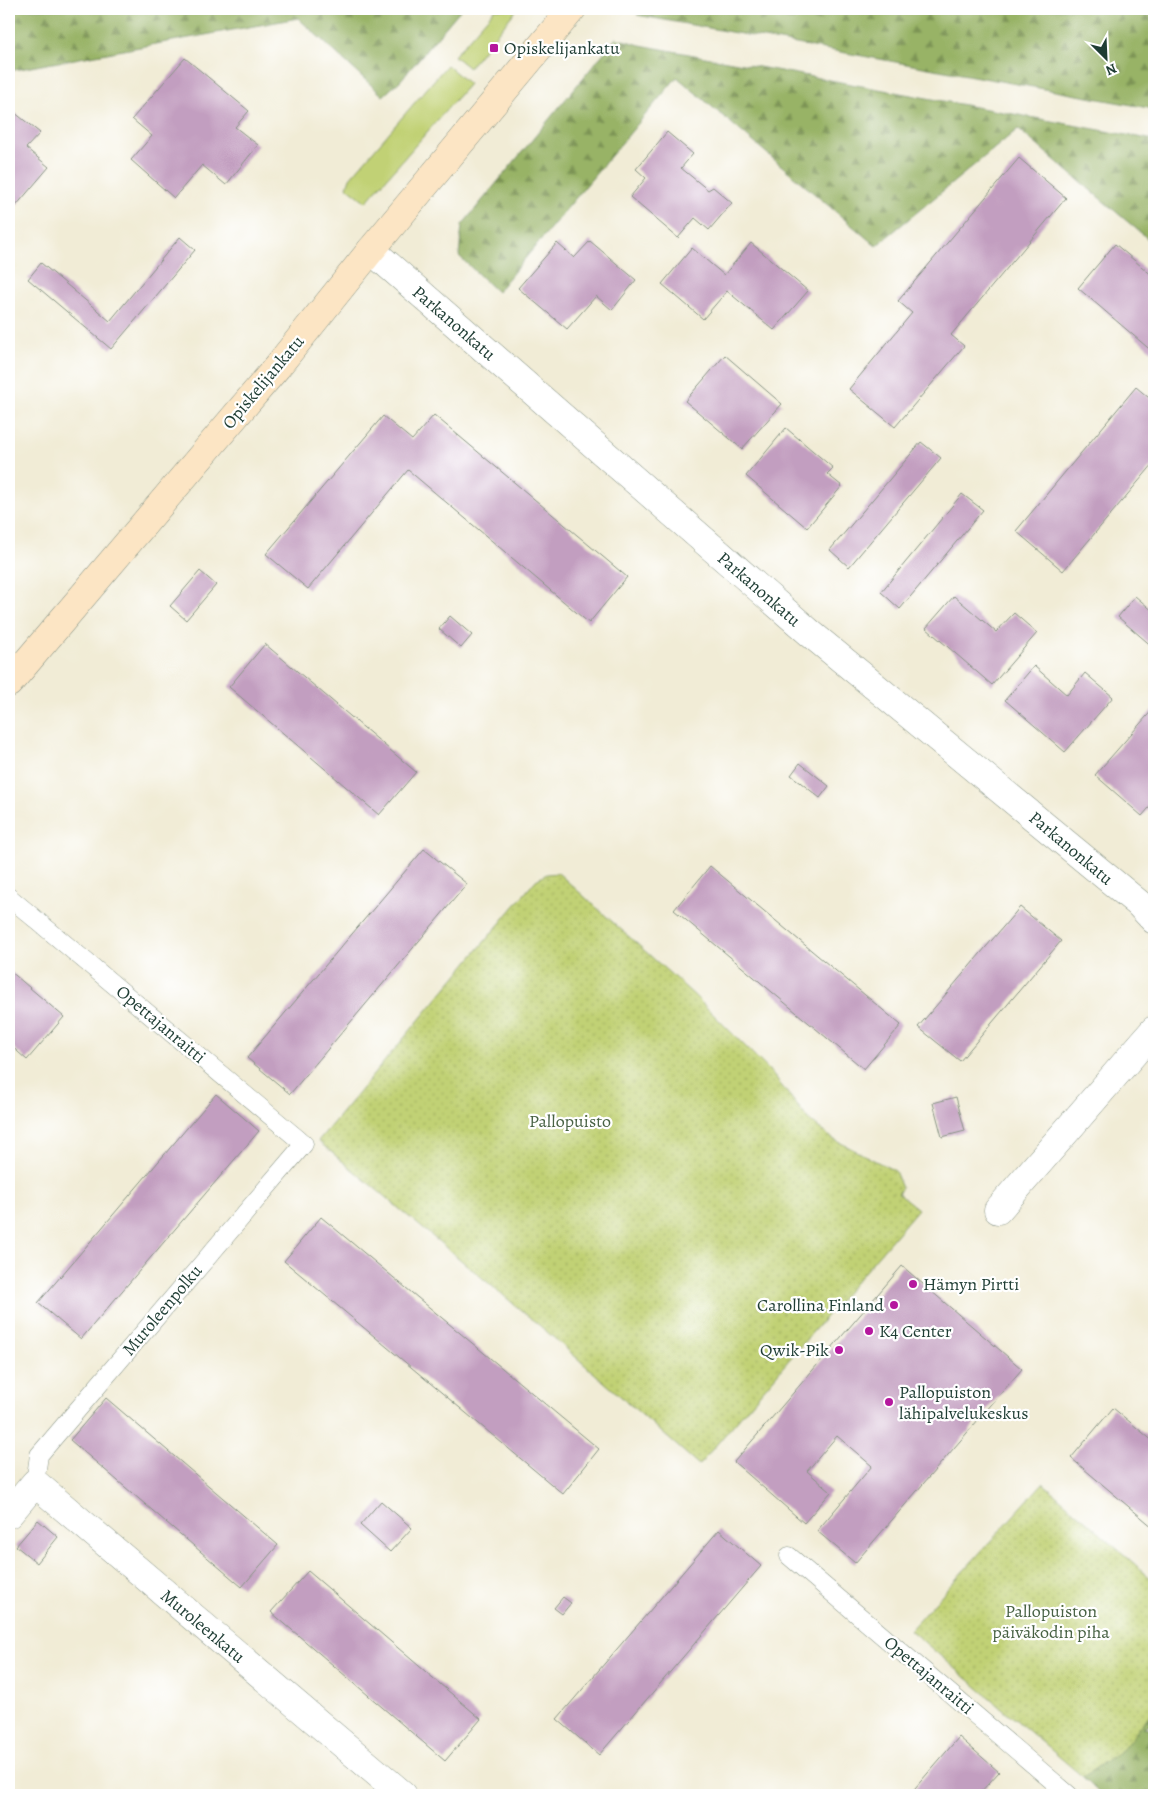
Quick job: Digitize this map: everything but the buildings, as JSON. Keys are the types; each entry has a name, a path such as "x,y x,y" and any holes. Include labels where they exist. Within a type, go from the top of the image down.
{"main road":[{"name":"Opiskelijankatu","path":"9,683 277,367 371,250 572,9"}],"street":[{"name":"Parkanonkatu","path":"371,250 775,603 1138,902 1154,920"},
{"path":"998,1210 1154,1030"},
{"path":"9,1514 35,1483"},
{"name":"Muroleenkatu","path":"35,1483 403,1795"}],"lane":[{"name":"Opettajanraitti","path":"13,901 304,1144"},
{"name":"Muroleenpolku","path":"35,1483 39,1455 304,1144"},
{"name":"Opettajanraitti","path":"789,1556 1063,1793"}],"green space":[{"path":"9,9 461,9 400,81 383,96 298,18 9,71"},
{"path":"495,9 517,9 469,68 454,56"},
{"path":"643,9 1154,9 1154,109 637,15"},
{"path":"616,38 640,45 1154,140 1154,244 1018,129 876,246 677,77 497,292 459,256 462,225"},
{"path":"447,65 469,84 366,202 347,187 350,178"},
{"name":"Pallopuisto","path":"558,873 694,995 768,1069 809,1120 833,1139 895,1171 902,1188 898,1193 918,1209 699,1465 546,1331 318,1141 536,880 547,874"},
{"name":"Pallopuiston päiväkodin piha","path":"1043,1483 1154,1581 1154,1709 1123,1749 1083,1777 910,1630"},
{"path":"1154,1709 1154,1722 1143,1727 1154,1729 1154,1795 1101,1795 1083,1777 1123,1749"}],"place":[{"name":"Opiskelijankatu","path":"494,48"},
{"name":"Hämyn Pirtti","path":"913,1284"},
{"name":"Carollina Finland","path":"894,1305"},
{"name":"K4 Center","path":"869,1331"},
{"name":"Qwik-Pik","path":"839,1350"},
{"name":"Pallopuiston lähipalvelukeskus","path":"889,1402"}]}
